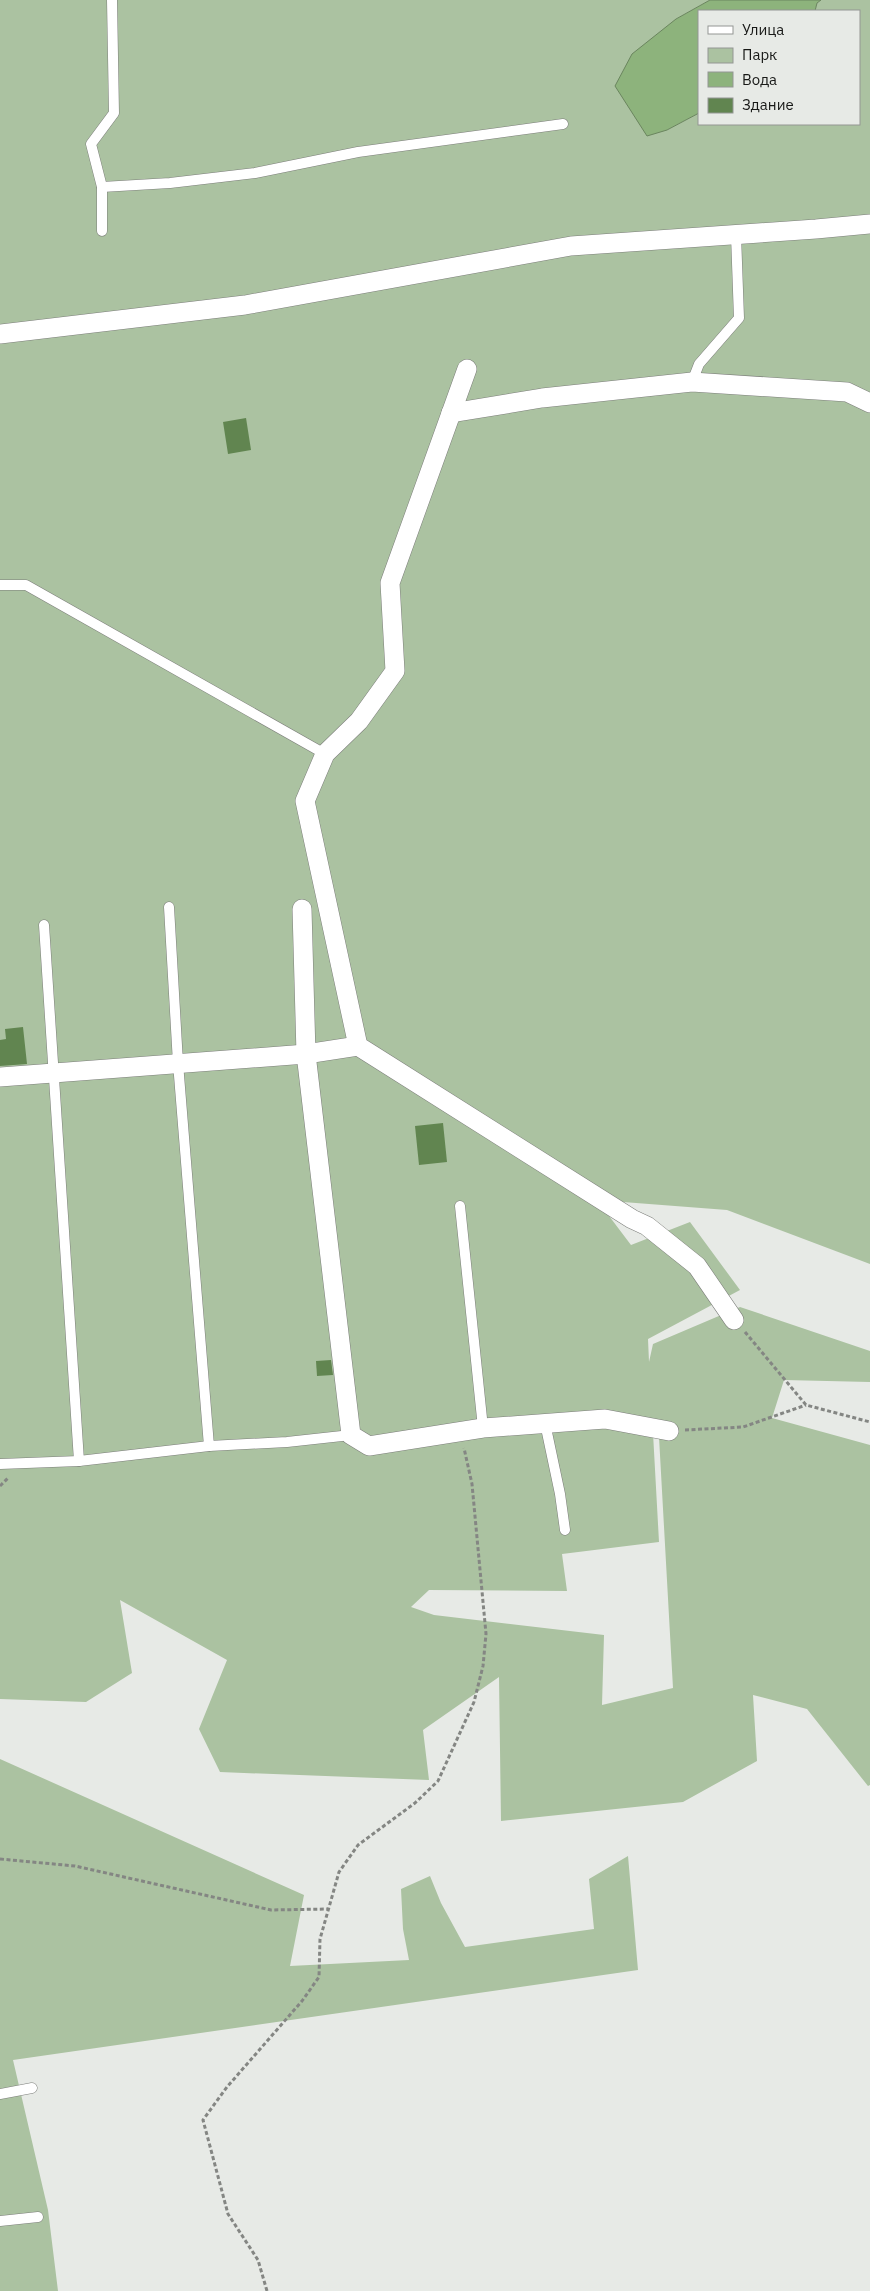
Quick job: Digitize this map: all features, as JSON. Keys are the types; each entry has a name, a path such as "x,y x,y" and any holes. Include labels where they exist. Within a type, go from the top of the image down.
{"street":[{"path":"0,334 245,305 571,246 870,224"},
{"path":"358,1046 305,801 325,754 359,721 395,671 390,583 467,369"},
{"path":"451,413 542,398 692,382 848,392 870,403"},
{"path":"302,908 306,1054 351,1435 370,1446 483,1428 605,1418 669,1431"},
{"path":"0,1077 306,1054 358,1046 632,1219 647,1226 697,1266 734,1320"}],"lane":[{"path":"102,231 102,187 91,144 114,113 112,0"},
{"path":"102,187 170,184 255,174 358,152 563,124"},
{"path":"692,382 699,364 739,318 736,235"},
{"path":"0,585 26,585 325,754"},
{"path":"169,907 178,1063 209,1446"},
{"path":"44,925 79,1461"},
{"path":"460,1206 483,1428"},
{"path":"545,1424 560,1494 565,1530"},
{"path":"0,1464 79,1461 209,1446 286,1442 351,1435"},
{"path":"0,2094 32,2088"},
{"path":"0,2221 38,2217"}],"path":[{"path":"734,1320 806,1405"},
{"path":"669,1431 743,1427 806,1405 870,1422"},
{"path":"267,2291 258,2260 228,2214 203,2120 227,2087 302,2001 319,1977 320,1939 339,1872 358,1845 415,1803 438,1781 474,1702 483,1666 486,1634 472,1484 461,1433"},
{"path":"0,1859 75,1866 271,1910 328,1909"}],"green space":[{"path":"0,0 710,0 676,19 667,130 698,114 698,125 860,125 860,10 815,10 817,3 821,0 870,0 870,1264 727,1210 597,1200 631,1245 690,1222 740,1290 648,1339 649,1362 653,1344 740,1307 870,1351 870,1382 784,1380 772,1418 870,1445 870,1785 868,1786 807,1709 753,1695 757,1761 683,1802 501,1821 499,1677 423,1730 429,1780 220,1772 199,1729 227,1660 120,1600 132,1673 86,1702 0,1699","holes":["653,1433 659,1437 673,1688 602,1705 604,1635 434,1615 411,1607 429,1590 567,1591 562,1554 659,1542"]},
{"path":"0,1759 304,1895 290,1966 409,1960 403,1929 401,1889 430,1876 441,1903 465,1947 594,1929 589,1879 628,1856 638,1970 13,2060 48,2210 58,2291 0,2291"}],"water":[{"path":"710,0 821,0 817,3 815,10 698,10 698,114 667,130 647,136 615,86 632,54 676,19"}],"building":[{"path":"246,418 251,450 228,454 223,422"},
{"path":"23,1027 27,1064 0,1066 0,1040 6,1039 5,1029"},
{"path":"443,1123 447,1162 419,1165 415,1126"},
{"path":"331,1360 333,1375 317,1376 316,1361"}]}
